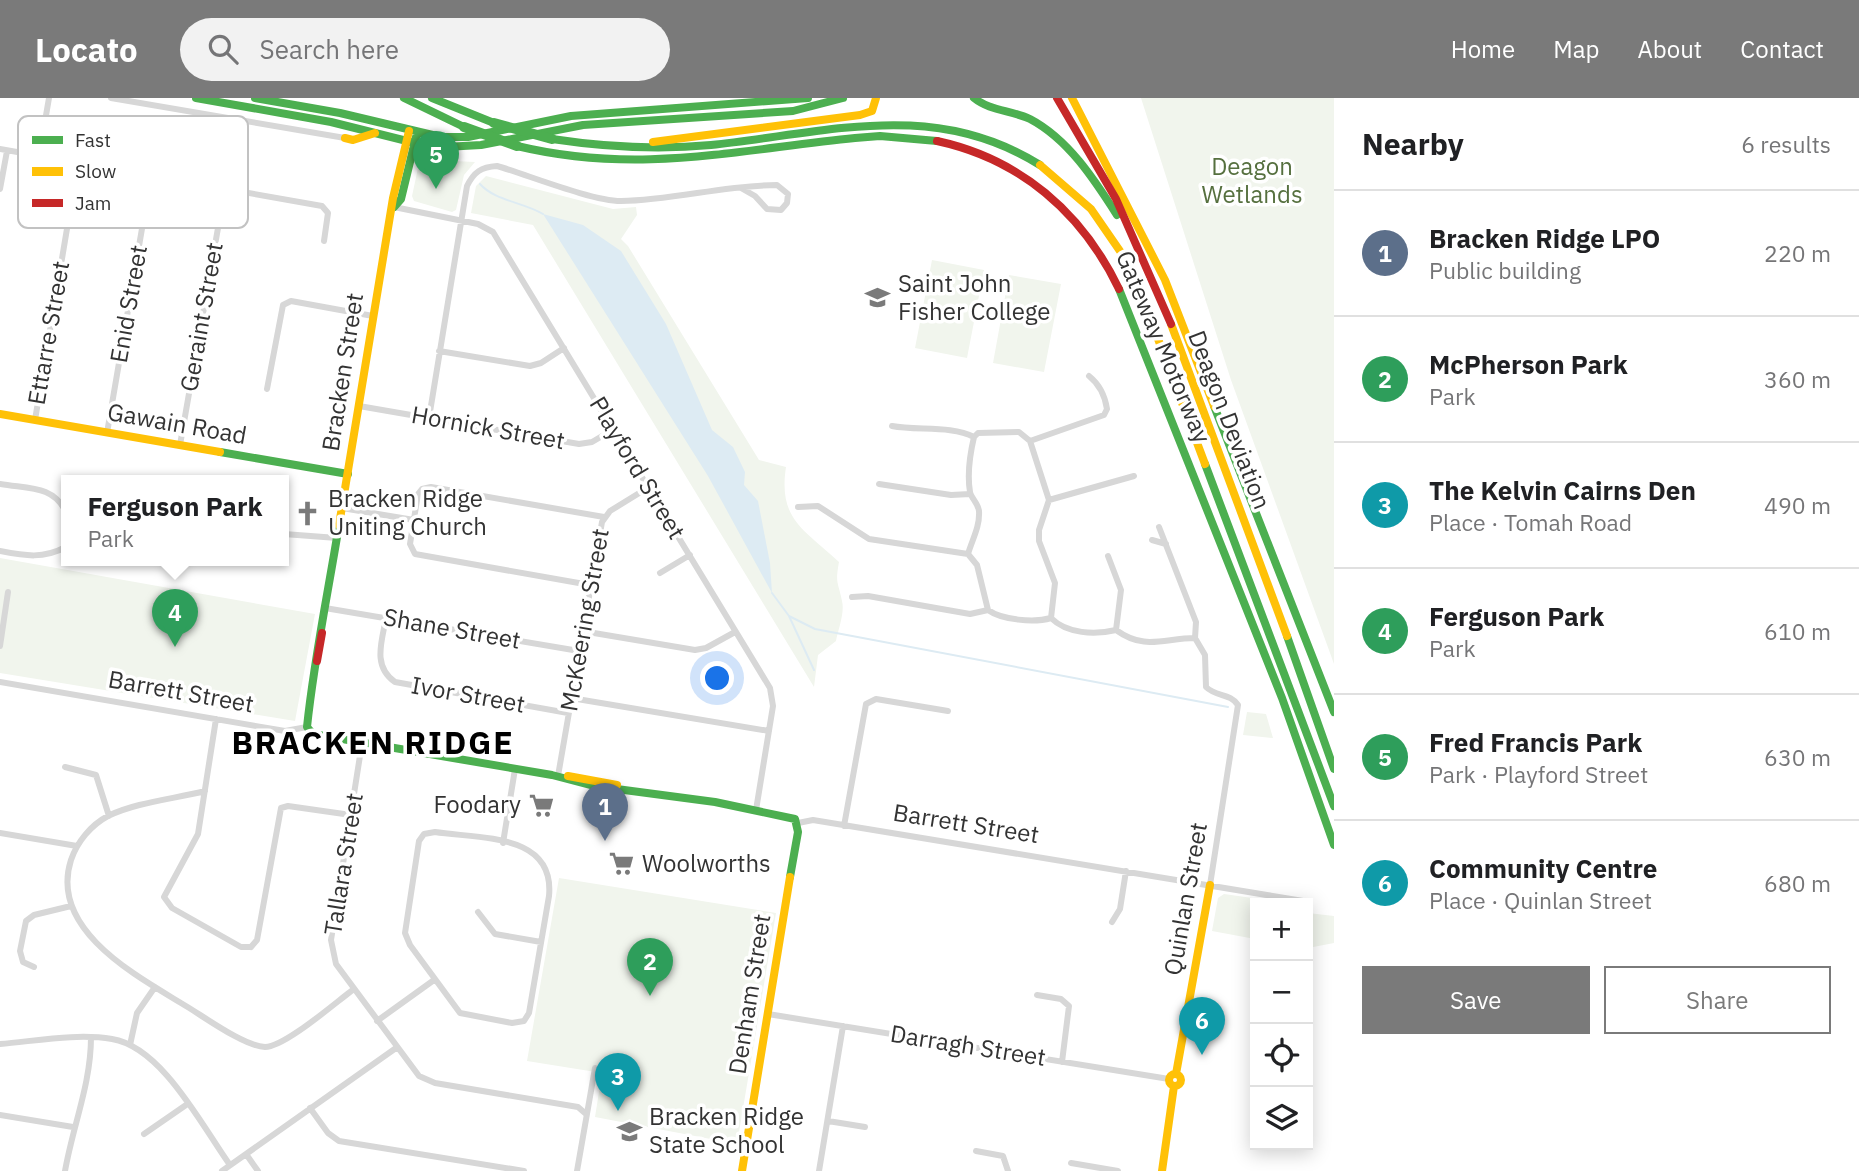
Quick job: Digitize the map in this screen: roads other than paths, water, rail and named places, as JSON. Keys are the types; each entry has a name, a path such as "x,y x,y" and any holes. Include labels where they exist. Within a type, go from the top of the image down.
{"main road":[{"path":"196,98 331,122 376,133 412,137 468,136 571,116 808,98"},
{"path":"255,98 340,113 445,148 583,125 793,111 843,98"},
{"name":"Gateway Motorway","path":"404,98 464,127 517,146 576,157 649,161 855,138 909,137 939,141 985,154 1046,190 1087,232 1120,289 1287,709 1334,845"},
{"name":"Gateway Motorway","path":"432,98 494,123 552,139 639,148 699,146 874,124 918,123 980,135 1009,146 1054,173 1095,212 1113,236 1130,267 1334,806"},
{"path":"639,148 649,142 867,114 874,107 876,98"},
{"path":"974,98 985,107 1021,116 1043,128 1087,173 1127,232 1136,239"},
{"name":"Deagon Deviation","path":"1057,98 1136,239 1268,582 1334,769"},
{"name":"Deagon Deviation","path":"1072,98 1140,227 1174,302 1334,712"},
{"path":"345,138 353,140 376,133"},
{"name":"Bracken Street","path":"307,727 315,646 322,626 373,316 394,207 401,199 412,137"},
{"name":"Gawain Road","path":"0,414 348,474"},
{"name":"Barrett Street","path":"307,727 317,736 558,776 579,783 626,788 756,810 792,817 798,823"},
{"name":"Denham Street","path":"742,1171 798,823"},
{"name":"Quinlan Street","path":"1162,1171 1173,1080 1210,885"}],"street":[{"path":"46,116 49,98"},
{"path":"111,98 216,116"},
{"path":"248,121 345,138"},
{"path":"0,189 3,150"},
{"path":"429,418 467,186 473,175 484,167 497,166 619,201 741,188 777,185 788,194 787,203 781,210 772,211 741,188"},
{"path":"248,192 322,206 328,213 324,241"},
{"name":"Playford Street","path":"394,207 484,226 497,237 770,688 773,700 756,810"},
{"name":"Ettarre Street","path":"35,420 67,228"},
{"name":"Enid Street","path":"107,433 142,228"},
{"name":"Geraint Street","path":"180,445 218,228"},
{"path":"267,390 283,305 291,301 373,316"},
{"path":"439,351 530,366 564,348"},
{"path":"1030,441 1104,415 1106,402 1096,382 1089,376"},
{"name":"Hornick Street","path":"359,406 579,444 592,442 614,429"},
{"path":"892,426 957,431 974,437 984,432 1019,432 1030,441 1049,500 1039,530 1039,541 1055,583 1051,618"},
{"path":"968,554 974,543 979,515 975,499 970,494 969,467 974,437"},
{"path":"1049,500 1134,476"},
{"path":"0,484 52,493 61,502"},
{"path":"879,484 951,495 970,494"},
{"path":"590,585 408,552 420,486 604,517"},
{"name":"McKeering Street","path":"558,776 604,517 649,487"},
{"path":"798,507 818,506 869,539 968,554 977,565 988,610 994,615 1040,621 1051,618 1066,628 1098,633 1116,630 1127,638 1154,643 1195,638 1196,621 1158,527"},
{"path":"342,508 414,520"},
{"path":"289,534 337,538"},
{"path":"1152,540 1166,544"},
{"path":"0,551 35,557 50,556 61,550"},
{"path":"660,573 690,555"},
{"path":"1108,556 1121,590 1116,630"},
{"path":"0,646 8,592"},
{"path":"852,597 868,596 970,614 988,610"},
{"name":"Shane Street","path":"325,608 579,651"},
{"name":"Ivor Street","path":"386,618 380,657 384,671 395,682 568,713"},
{"path":"582,631 695,650 706,648 735,632"},
{"name":"Quinlan Street","path":"1195,638 1205,655 1206,687 1212,692 1233,698 1238,705 1210,885"},
{"name":"Barrett Street","path":"0,682 285,731 307,727"},
{"path":"571,698 769,731"},
{"path":"844,826 866,704 876,699 947,711"},
{"path":"216,719 195,842 167,887 164,897 172,908 241,947 251,947 257,940 278,807 351,815"},
{"name":"Tallara Street","path":"362,743 331,945 334,960 414,1073 428,1081 579,1107 586,1114"},
{"path":"65,767 96,775 109,816"},
{"path":"503,843 515,769"},
{"path":"205,791 109,816 90,830 77,846 68,873 71,906 89,936 155,987 253,1045 276,1045 354,989"},
{"name":"Barrett Street","path":"798,823 813,820 1286,898"},
{"path":"435,832 503,843 534,851 549,872 549,896 529,1013 524,1021 512,1023 460,1013 434,980 405,933 419,841 424,834 435,832"},
{"path":"0,833 77,846"},
{"path":"1112,922 1120,909 1126,871"},
{"path":"34,967 23,962 20,951 26,921 34,915 71,906"},
{"path":"478,912 495,933 541,942"},
{"path":"251,947 255,956"},
{"path":"377,1021 434,980"},
{"path":"130,1045 137,1013 155,987"},
{"path":"1037,995 1061,999 1069,1006 1062,1062"},
{"name":"Darragh Street","path":"768,1014 1173,1080"},
{"path":"820,1171 843,1026"},
{"path":"65,1171 73,1128 86,1091 92,1037"},
{"path":"0,1044 92,1037 130,1045 156,1062 230,1165"},
{"path":"222,1171 396,1048"},
{"path":"577,1171 594,1068"},
{"path":"144,1135 186,1105"},
{"path":"310,1108 328,1133 339,1140 524,1171"},
{"path":"0,1115 73,1128"},
{"path":"828,1121 865,1128"},
{"path":"976,1151 1003,1156 1007,1171"},
{"path":"246,1154 258,1171"},
{"path":"1071,1163 1118,1171"}],"waterway":[{"path":"480,184 501,198 543,214"},
{"path":"772,593 789,616 814,670"},
{"path":"789,616 815,629 1228,707"}],"place":[{"name":"Fred Francis Park","path":"436,189"},
{"name":"Saint John Fisher College","path":"878,298"},
{"name":"Bracken Ridge Uniting Church","path":"308,513"},
{"name":"Ferguson Park","path":"175,647"},
{"name":"Foodary","path":"541,805"},
{"name":"Bracken Ridge LPO","path":"605,841"},
{"name":"Woolworths","path":"622,864"},
{"name":"McPherson Park","path":"650,996"},
{"name":"Community Centre","path":"1202,1055"},
{"name":"The Kelvin Cairns Den","path":"618,1111"},
{"name":"Bracken Ridge State School","path":"629,1131"}],"district":[{"name":"BRACKEN RIDGE","path":"373,743"}],"park label":[{"name":"Deagon Wetlands","path":"1252,181"}]}
